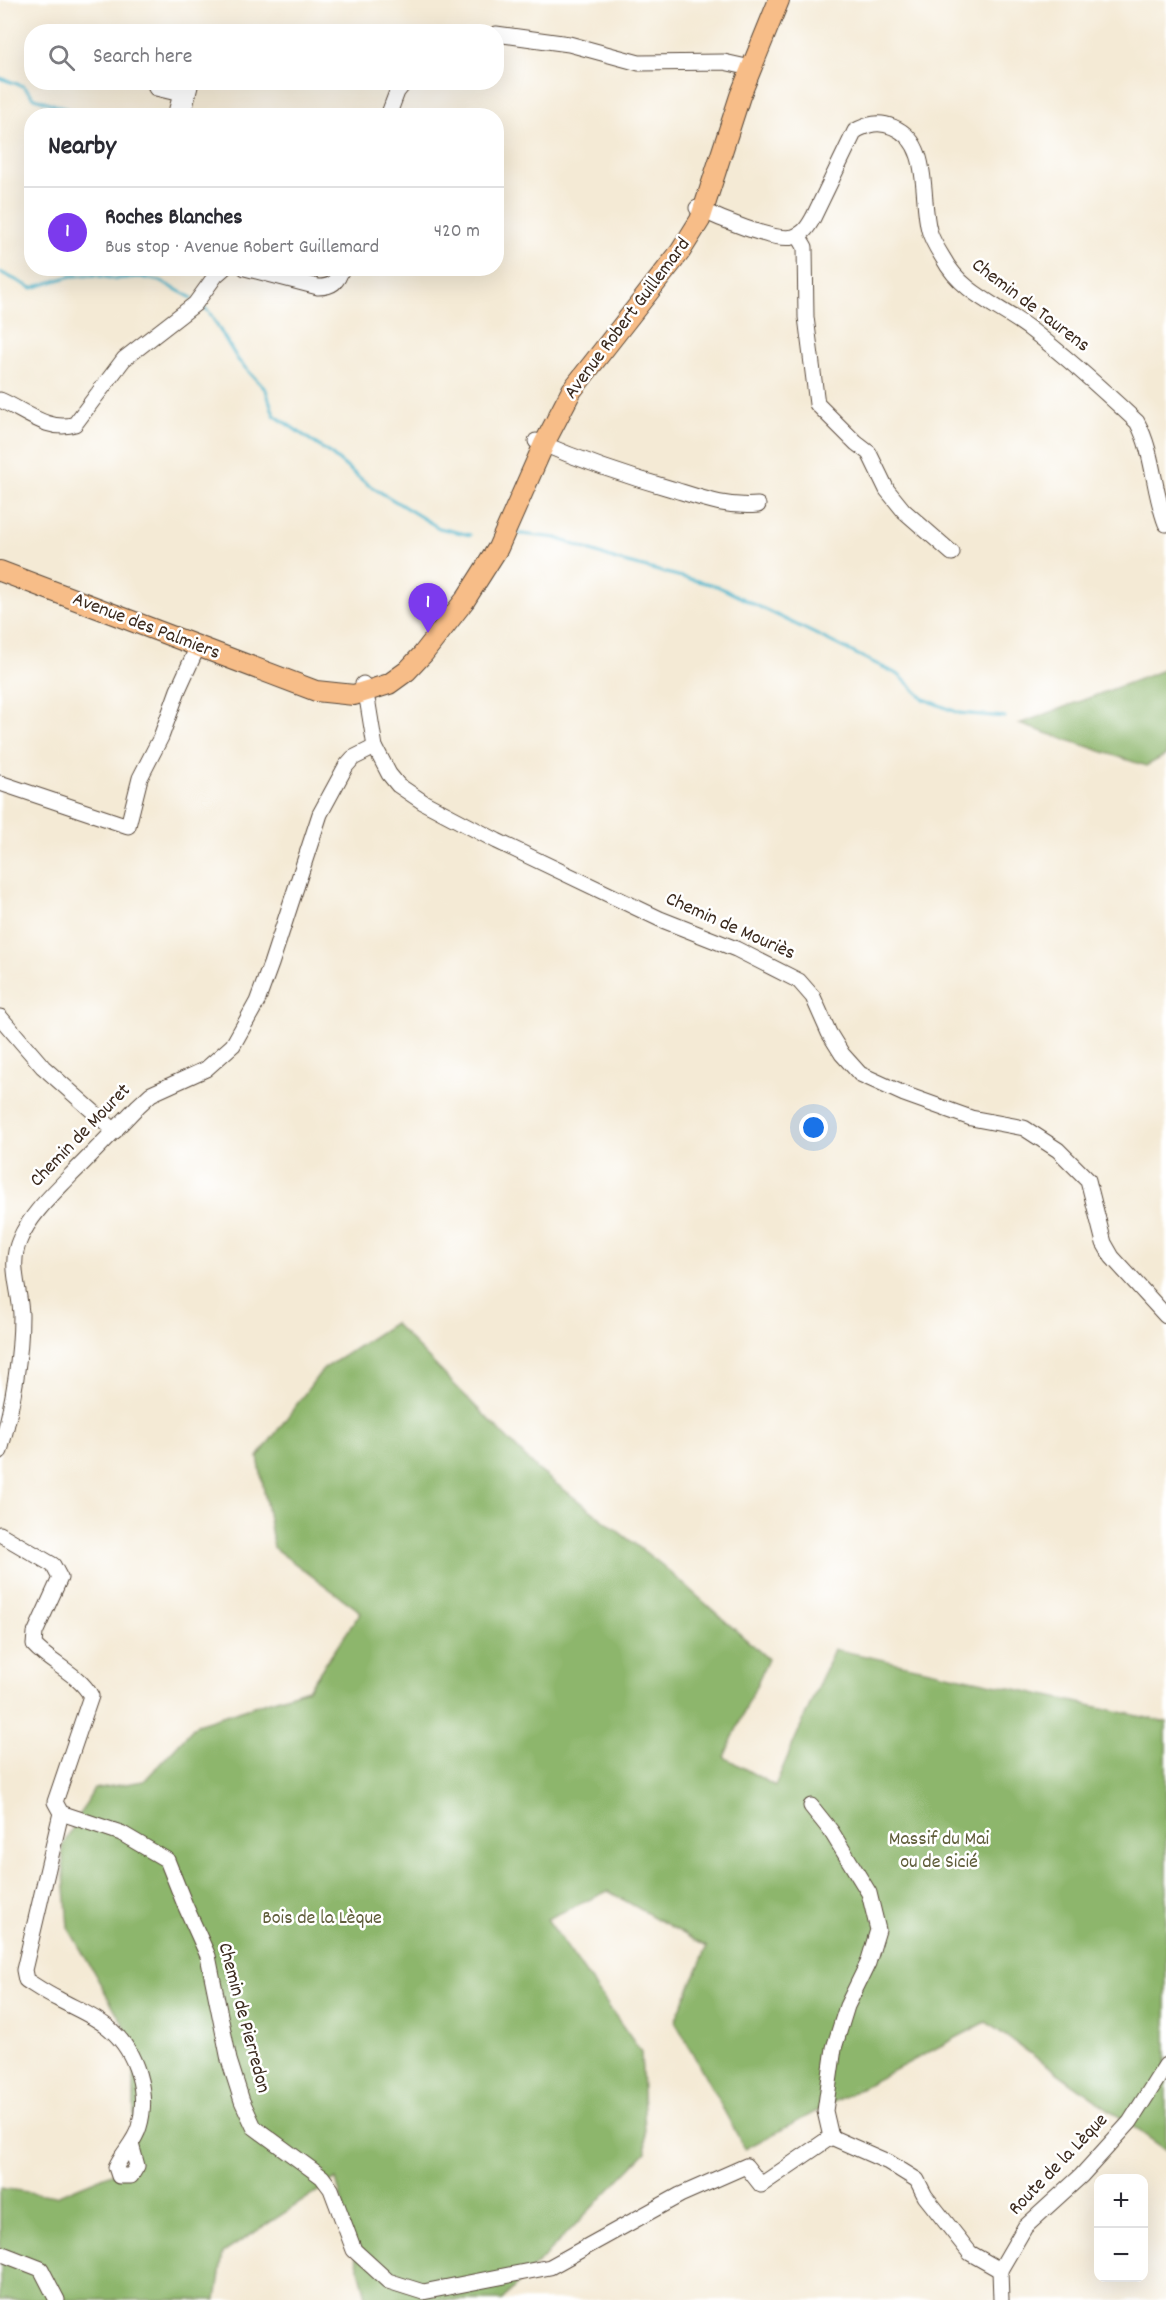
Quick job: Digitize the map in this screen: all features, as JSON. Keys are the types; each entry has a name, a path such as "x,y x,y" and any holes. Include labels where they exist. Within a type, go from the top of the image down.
{"main road":[{"name":"Avenue Robert Guillemard","path":"364,688 389,684 407,671 465,600 498,548 565,386 628,310 701,209 769,0"},
{"name":"Avenue Robert Guillemard","path":"746,66 779,0"},
{"name":"Avenue des Palmiers","path":"0,571 316,691 354,695 364,688"}],"street":[{"path":"504,35 569,44 639,63 724,62 746,66"},
{"path":"164,90 181,94 178,108"},
{"path":"184,108 189,90"},
{"path":"391,108 399,90"},
{"name":"Chemin de Taurens","path":"798,235 804,232 813,218 855,131 868,124 885,124 902,131 913,143 921,167 929,230 944,260 960,282 986,302 1027,327 1137,422 1144,434 1160,508 1166,524"},
{"path":"701,209 776,238 798,235 805,247 806,317 817,404 868,453 886,490 904,511 952,553"},
{"path":"0,400 48,424 64,428 75,424 124,359 195,304 215,276"},
{"path":"276,276 318,287 330,287 340,276"},
{"path":"540,442 634,478 717,503 738,507 758,505"},
{"path":"0,783 128,826 140,778 161,736 198,646"},
{"name":"Chemin de Mouriès","path":"364,688 375,747 389,774 398,785 423,802 589,886 660,919 736,949 800,981 813,997 829,1033 842,1054 860,1074 904,1094 971,1118 1024,1128 1058,1150 1088,1180 1104,1243 1112,1257 1166,1316"},
{"name":"Chemin de Mouret","path":"0,1451 11,1408 19,1340 20,1303 13,1266 19,1240 28,1224 55,1192 151,1094 206,1069 233,1045 261,993 320,814 346,766 353,758 375,747"},
{"path":"0,1017 43,1067 115,1131"},
{"path":"0,1534 53,1565 60,1578 35,1633 34,1645 43,1655 85,1686 91,1696 55,1802 61,1813 24,1970 26,1980 58,2000 92,2016 112,2030 126,2048 138,2073 142,2090 139,2128 131,2144"},
{"path":"811,1806 831,1831 869,1893 878,1930 867,1962 847,2006 834,2048 825,2111 831,2137 888,2162 917,2180 925,2196 970,2253 1000,2270 1001,2300"},
{"name":"Chemin de Pierredon","path":"61,1813 121,1833 167,1860 184,1905 208,1956 229,2060 242,2101 254,2127 322,2177 331,2189 354,2250 388,2281 423,2292 550,2267 680,2195 747,2166 761,2185 831,2137"},
{"name":"Route de la Lèque","path":"1000,2270 1025,2228 1081,2176 1123,2130 1166,2065"},
{"path":"0,2253 40,2269 57,2300"}],"green space":[{"path":"1166,669 1166,755 1146,766 1019,724"},
{"name":"Bois de la Lèque","path":"394,1323 537,1469 662,1565 768,1659 724,1757 775,1786 834,1649 1166,1722 1166,2150 986,2022 745,2149 675,2021 707,1947 608,1891 547,1919 641,2052 646,2152 502,2300 367,2300 336,2179 223,2253 216,2300 0,2300 0,2188 56,2196 134,2164 134,2043 68,1927 62,1847 94,1789 144,1781 197,1724 308,1689 361,1612 274,1548 258,1457 322,1370"}],"waterway":[{"path":"0,78 24,87"},
{"path":"27,90 35,98 64,108"},
{"path":"0,272 32,288 71,276"},
{"path":"98,276 115,279 140,277 160,281 192,298"},
{"path":"200,304 209,312 238,360 266,390 274,415 332,455 367,484 439,528 470,535"},
{"path":"513,533 556,538 616,560 717,586 899,675 924,699 959,713 1005,717"}],"place":[{"name":"Roches Blanches","path":"428,633"}],"park label":[{"name":"Massif du Mai ou de Sicié","path":"939,1852"}]}
